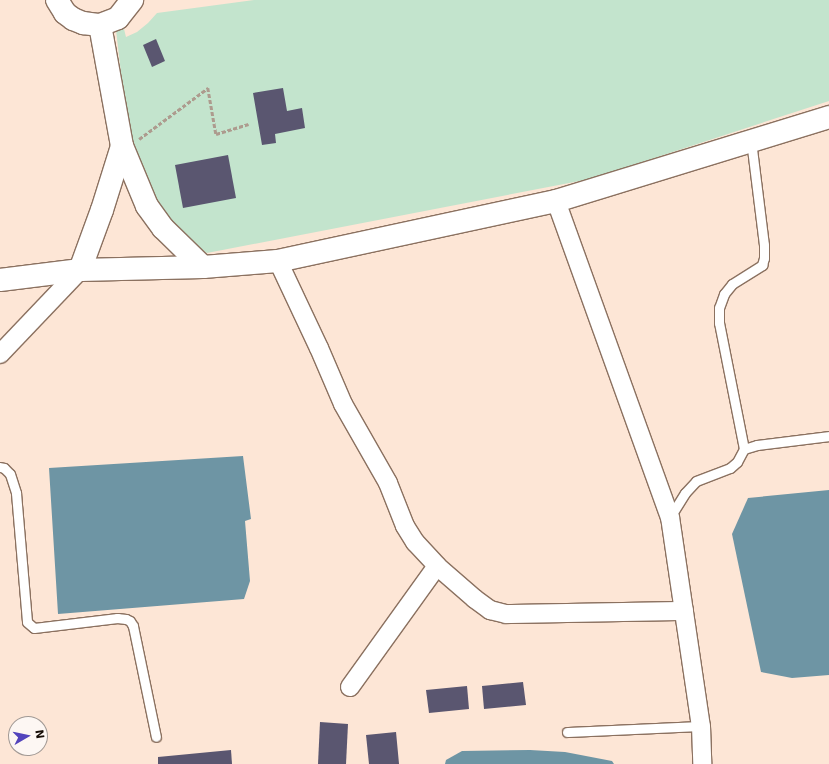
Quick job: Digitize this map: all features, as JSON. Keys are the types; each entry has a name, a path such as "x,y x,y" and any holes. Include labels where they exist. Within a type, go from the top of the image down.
{"street":[{"path":"57,0 65,13 73,19 83,23 100,25 118,18 132,0"},
{"path":"100,25 122,146 147,206 163,228 203,267"},
{"path":"0,280 80,270 203,267 278,261 556,201 829,117"},
{"path":"0,354 80,270 102,210 122,146"},
{"path":"556,201 670,517 701,726 702,764"},
{"path":"278,261 319,348 342,404 388,483 405,526 416,542 437,566 490,610 506,614 684,611"},
{"path":"350,687 437,566"}],"lane":[{"path":"670,517 685,493 696,481 730,468 737,462 744,449 719,323 719,308 724,294 732,284 762,265 764,258 764,245 751,140"},
{"path":"744,449 757,445 829,436"},
{"path":"0,467 10,474 16,493 27,622 34,628 117,618 126,619 130,622 133,626 156,737"},
{"path":"567,732 701,726"}],"path":[{"path":"122,146 130,145 208,88 216,134 248,124"}],"green space":[{"path":"254,0 829,0 829,101 590,179 207,253 177,231 163,215 136,168 128,133 116,30 124,29 126,37 137,32 157,13"}],"water":[{"path":"243,456 251,519 245,521 250,581 244,599 58,614 49,468"},
{"path":"829,490 829,675 792,678 761,672 732,534 748,498"},
{"path":"530,750 565,752 612,761 614,764 445,764 446,760 462,751"}],"building":[{"path":"156,39 165,61 152,67 143,45"},
{"path":"283,88 287,111 302,108 305,128 275,134 276,143 262,145 253,93"},
{"path":"228,155 236,198 183,208 175,165"},
{"path":"523,682 526,705 484,709 482,686"},
{"path":"467,686 469,709 429,713 426,690"},
{"path":"320,722 348,724 346,764 318,764"},
{"path":"396,732 399,764 369,764 366,735"},
{"path":"231,750 232,764 158,764 158,757"}]}
